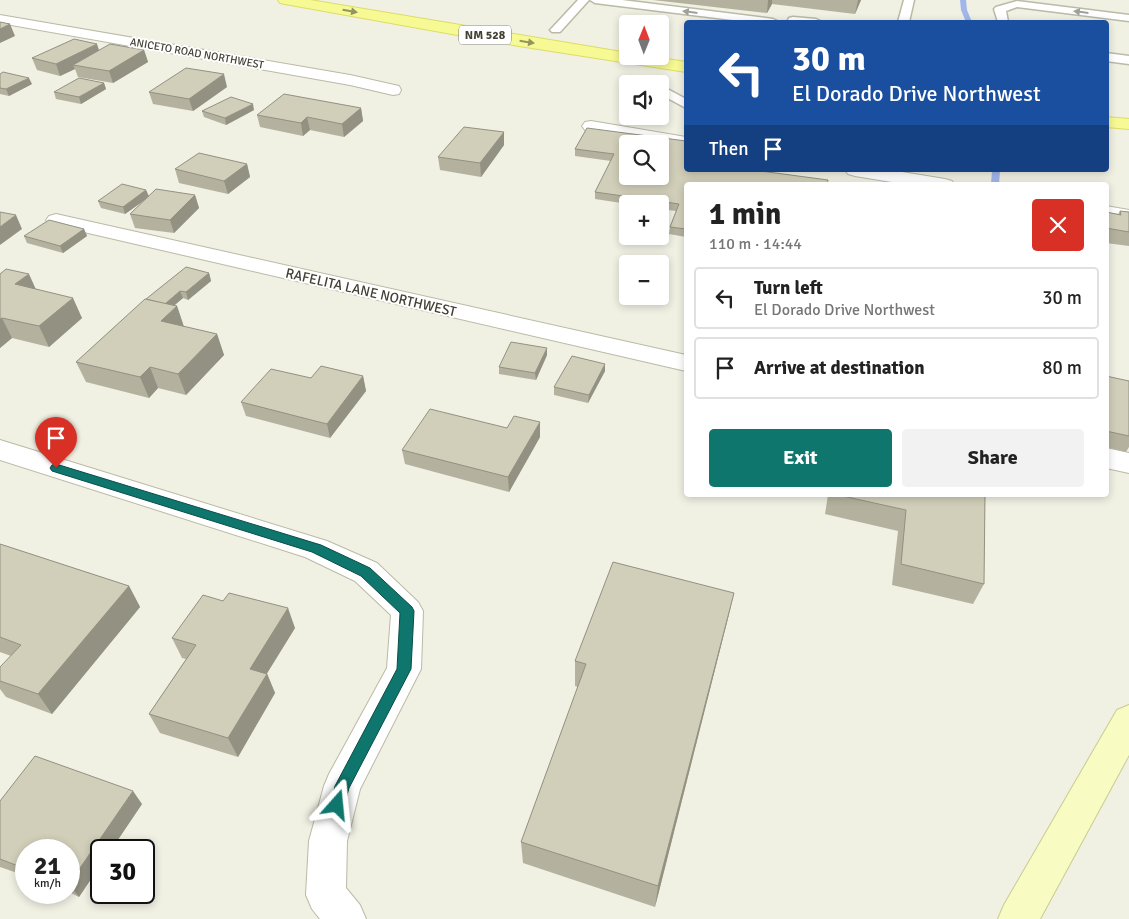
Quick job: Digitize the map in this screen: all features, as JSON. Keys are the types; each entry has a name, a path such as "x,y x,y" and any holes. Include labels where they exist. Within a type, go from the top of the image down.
{"main road":[{"name":"NM 528","path":"285,0 619,56"},
{"path":"541,28 574,32"},
{"name":"NM 528","path":"669,64 684,66"},
{"path":"1109,122 1129,124"},
{"path":"1018,919 1129,721"}],"street":[{"name":"ANICETO ROAD NORTHWEST","path":"0,19 350,80 393,90"},
{"path":"591,126 684,142"},
{"path":"867,172 927,182"},
{"path":"1109,213 1129,216"},
{"name":"RAFELITA LANE NORTHWEST","path":"56,220 684,363"},
{"path":"0,450 316,549 366,572 407,611 404,669 342,786 328,841 326,895 346,919"},
{"path":"1109,459 1129,463"}],"lane":[{"path":"556,30 584,0"},
{"path":"595,0 757,20"},
{"path":"905,20 910,0"},
{"path":"1003,20 1000,9 1017,4 1129,18"},
{"path":"1109,57 1129,60"},
{"path":"669,94 684,103"}],"building":[{"path":"0,22 10,24 0,29"},
{"path":"74,39 97,44 56,64 32,58"},
{"path":"110,44 144,50 109,71 73,65"},
{"path":"186,68 224,74 189,99 149,92"},
{"path":"3,72 29,78 6,89 0,88 0,74"},
{"path":"79,78 104,83 79,97 54,92"},
{"path":"284,94 361,108 342,124 307,117 301,123 257,115"},
{"path":"231,97 253,104 225,118 202,111"},
{"path":"464,127 504,132 480,163 438,157"},
{"path":"587,128 640,135 619,135 619,185 669,185 669,139 684,141 684,172 768,172 828,180 828,182 684,182 684,229 670,227 679,204 669,203 669,195 619,195 595,192 614,154 575,149"},
{"path":"199,153 247,164 224,181 175,169"},
{"path":"122,184 146,190 123,207 98,201"},
{"path":"156,189 195,195 170,220 130,214"},
{"path":"1120,211 1129,212 1129,232 1109,229 1109,213 1121,215"},
{"path":"0,212 16,215 0,227"},
{"path":"49,220 84,229 60,246 24,236"},
{"path":"186,267 209,273 186,292 180,291 165,304 146,299"},
{"path":"6,269 29,274 15,284 73,298 39,326 0,319 0,274"},
{"path":"145,299 177,306 161,321 217,334 178,374 150,367 140,377 76,362"},
{"path":"511,342 547,348 535,373 499,367"},
{"path":"572,356 605,364 589,395 554,387"},
{"path":"321,366 363,376 327,424 241,402 271,369 311,378"},
{"path":"1109,377 1129,381 1129,436 1109,432"},
{"path":"430,409 507,428 514,416 540,422 508,477 402,450"},
{"path":"847,497 985,497 984,584 901,564 906,510"},
{"path":"0,544 129,586 38,694 0,681 0,667 21,645 0,637"},
{"path":"613,562 734,593 658,886 521,842 586,664 575,661"},
{"path":"229,593 288,608 250,669 267,674 228,738 149,714 196,645 172,638 203,595 223,601"},
{"path":"35,756 133,791 100,839 90,839 90,853 80,868 80,839 15,839 15,865 0,859 0,801"}],"waterway":[{"path":"963,0 964,10 968,20"},
{"path":"995,182 996,172"}],"route":[{"path":"56,468 316,549 366,572 407,611 404,669 342,786 337,805"}]}
